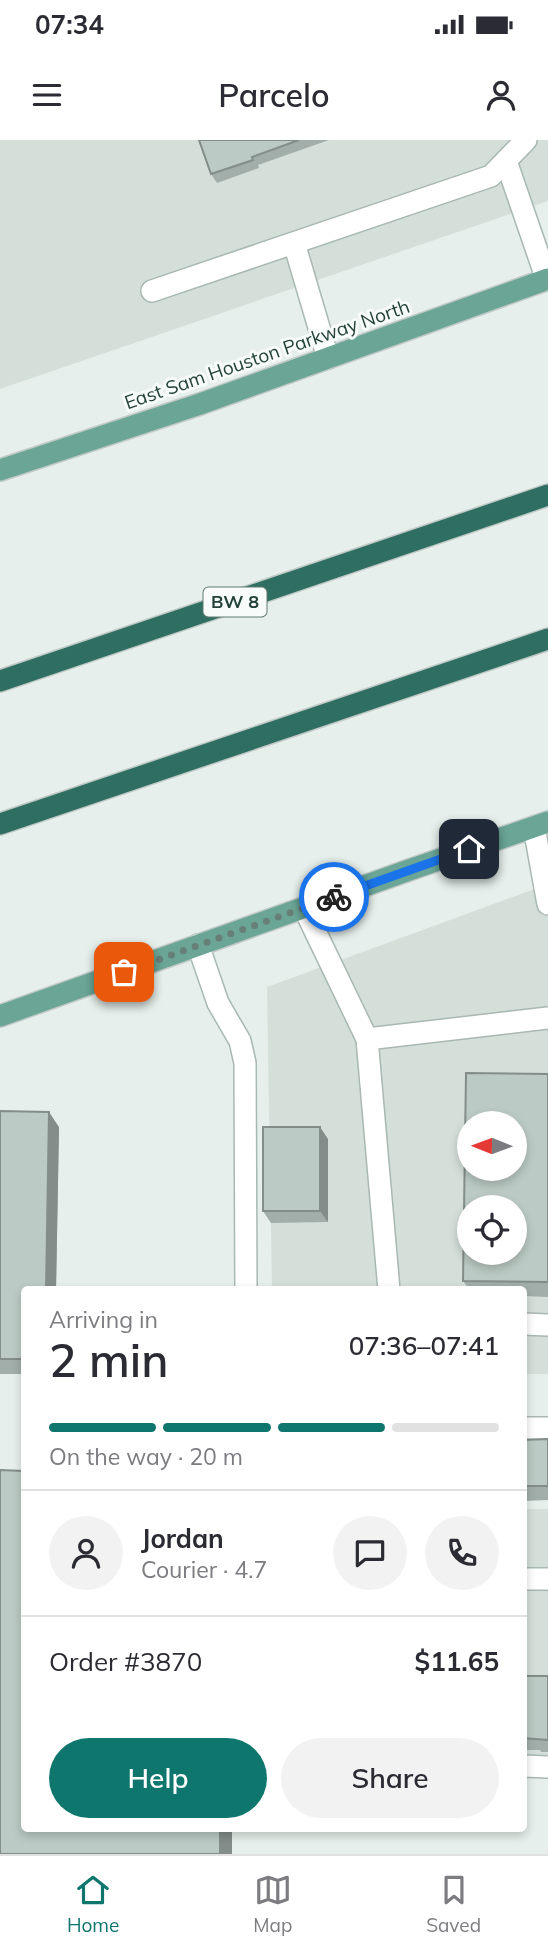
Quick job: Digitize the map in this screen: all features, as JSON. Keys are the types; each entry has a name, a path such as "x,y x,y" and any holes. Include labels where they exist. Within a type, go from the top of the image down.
{"highway":[{"name":"BW 8","path":"0,681 548,495"},
{"path":"0,824 548,639"}],"main road":[{"name":"East Sam Houston Parkway North","path":"0,470 543,285"},
{"path":"0,1016 541,825"}],"lane":[{"path":"152,291 491,176 526,140"},
{"path":"506,161 543,285"},
{"path":"294,243 328,358"},
{"path":"541,825 548,904"},
{"path":"304,908 367,1039 389,1286"},
{"path":"198,946 218,1003 240,1041 245,1063 246,1286"},
{"path":"367,1039 548,1018"},
{"path":"527,1324 548,1325"},
{"path":"527,1428 548,1428"},
{"path":"527,1579 548,1579"},
{"path":"527,1766 548,1767"}],"shaded area":[{"path":"0,140 548,140 548,201 0,389"},
{"path":"548,884 548,1374 527,1374 527,1286 272,1286 267,987"},
{"path":"527,1509 548,1509 548,1778 527,1778"}],"building":[{"path":"199,140 299,140 211,174"},
{"path":"466,1073 548,1074 548,1282 463,1281 463,1265 527,1265 527,1195 464,1195 464,1181 527,1181 527,1111 465,1111"},
{"path":"0,1111 49,1112 46,1286 21,1286 21,1359 0,1359"},
{"path":"263,1127 320,1127 320,1211 263,1211"},
{"path":"548,1439 548,1486 527,1486 527,1440"},
{"path":"0,1470 21,1471 21,1832 220,1832 220,1854 0,1854"},
{"path":"527,1676 548,1676 548,1740 527,1738"}],"way so far":[{"path":"124,972 334,897"}],"route":[{"path":"334,897 469,849"}]}
